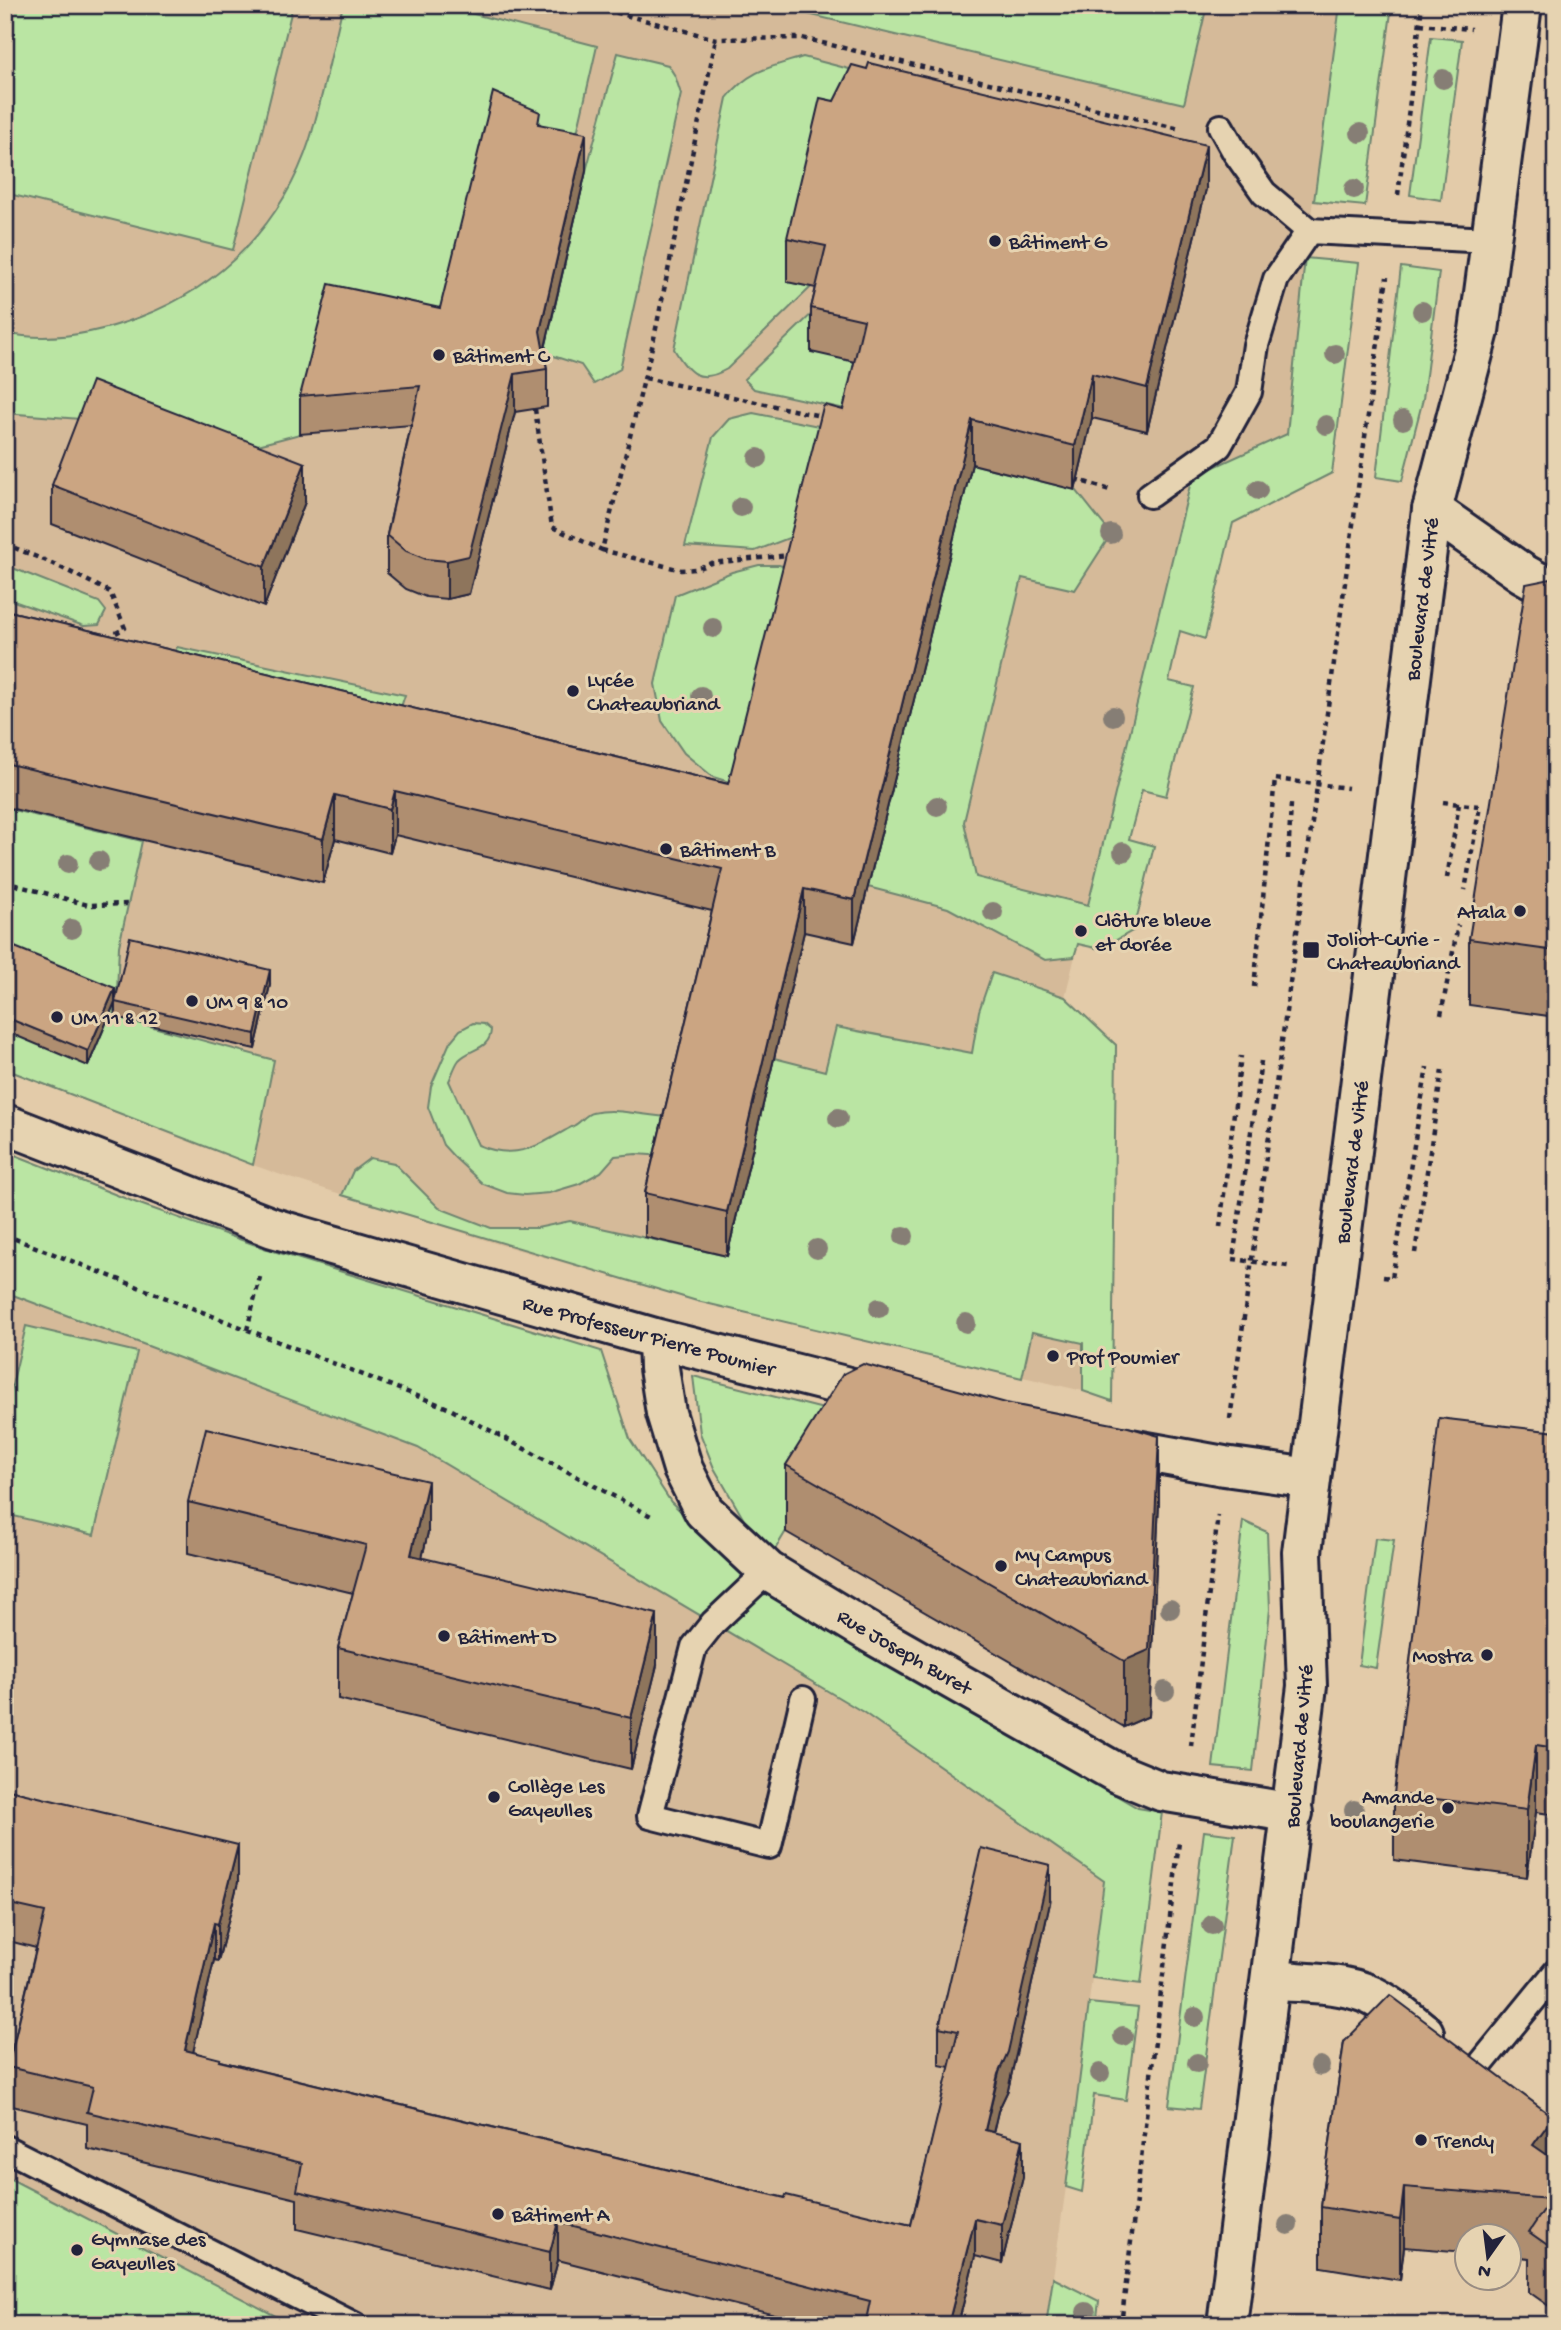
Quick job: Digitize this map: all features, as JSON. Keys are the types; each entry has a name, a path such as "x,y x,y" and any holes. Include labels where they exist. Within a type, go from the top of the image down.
{"street":[{"name":"Boulevard de Vitré","path":"1227,2325 1307,1686 1301,1552 1432,510 1475,348 1522,5"},
{"path":"1432,510 1522,573 1556,592"},
{"name":"Rue Professeur Pierre Poumier","path":"5,1124 273,1228 658,1339 922,1406"},
{"name":"Rue Joseph Buret","path":"658,1339 659,1368 666,1413 682,1469 704,1511 768,1571 1117,1773 1161,1791 1293,1813"},
{"path":"1069,1437 1224,1466 1310,1478"},
{"path":"1272,1980 1345,1987 1379,1999 1506,2092"}],"lane":[{"path":"1221,127 1235,152 1264,192 1309,231 1490,240"},
{"path":"1150,495 1219,446 1249,392 1256,345 1276,279 1309,231"},
{"path":"768,1571 713,1623 694,1647 650,1816 769,1846 803,1699"},
{"path":"1476,2070 1556,1972"},
{"path":"5,2148 354,2325"}],"path":[{"path":"587,5 716,39 802,38 1171,125 1203,138 1221,127"},
{"path":"1121,2325 1224,1466 1422,5"},
{"path":"602,550 645,377 716,39"},
{"path":"645,377 838,420"},
{"path":"535,409 552,527 602,550 681,570 696,569 711,563 797,554"},
{"path":"1064,476 1116,491"},
{"path":"5,544 54,564 110,592 125,628 103,640"},
{"path":"1254,988 1275,779 1349,789"},
{"path":"1288,859 1291,804"},
{"path":"1447,878 1459,804 1480,806 1465,890"},
{"path":"5,881 88,905 128,904"},
{"path":"1441,1015 1458,925"},
{"path":"1220,1227 1241,1056"},
{"path":"1235,1244 1261,1062"},
{"path":"1394,1265 1427,1067"},
{"path":"1415,1253 1442,1070"},
{"path":"5,1235 448,1408 655,1518"},
{"path":"247,1330 261,1272"}],"shaded area":[{"name":"Lycée Chateaubriand","path":"5,5 1340,5 1305,258 1287,434 1192,477 1065,997 1083,1343 1083,1391 697,1301 498,1244 287,1177 200,1146 5,1069"},
{"name":"Collège Les Gayeulles","path":"5,1292 418,1448 863,1712 1104,1881 1046,2325 293,2325 5,2176"}],"green space":[{"path":"5,5 293,5 233,250 5,193"},
{"path":"343,5 439,5 597,46 569,168 440,346 330,322 300,434 197,461 93,420 5,413 5,333 40,337 74,335 108,328 140,317 170,304 223,269 246,248 266,224 284,198 310,139"},
{"path":"770,5 1207,5 1184,104"},
{"path":"1340,5 1392,5 1365,206 1314,201"},
{"path":"1431,37 1462,40 1441,200 1410,195"},
{"path":"618,53 668,65 681,94 620,369 594,384 581,365 544,353 586,171"},
{"path":"803,57 880,77 788,282 811,287 727,369 709,376 695,374 674,349 727,98 752,75"},
{"path":"1305,258 1359,263 1332,473 1233,523 1205,639 1180,631 1169,681 1194,687 1166,796 1142,790 1129,839 1154,846 1134,930 1100,949 1078,944 1074,957 1045,960 948,908 868,887 966,484 912,449 1076,490 1111,534 1075,590 1022,578 964,822 976,877 1088,905 1192,477 1287,434"},
{"path":"1401,267 1439,272 1423,399 1402,481 1376,477"},
{"path":"823,303 864,364 854,411 754,389 744,379"},
{"path":"753,413 849,432 802,533 755,551 685,546 713,437 729,419"},
{"path":"5,565 99,602 106,611 99,625 84,626 5,598"},
{"path":"759,565 779,565 793,569 739,785 713,777 684,753 662,721 655,684 675,595 732,572"},
{"path":"177,647 405,695 388,746 159,691"},
{"path":"5,808 142,841 119,946 113,1016 274,1060 253,1165 5,1069"},
{"path":"992,973 1065,997 1116,1045 1112,1401 1083,1391 1083,1343 1032,1332 1022,1378 697,1301 342,1195 353,1171 370,1158 394,1163 439,1208 491,1228 537,1228 570,1221 727,1256 774,1058 825,1071 836,1027 972,1053 979,1011"},
{"path":"473,1023 484,1024 491,1030 490,1037 483,1045 459,1060 449,1081 478,1145 505,1152 517,1151 551,1139 590,1114 602,1111 622,1112 673,1117 664,1156 615,1156 601,1172 579,1184 549,1193 507,1193 483,1184 443,1145 428,1107 431,1086 450,1042 460,1030"},
{"path":"5,1151 137,1203 267,1249 601,1351 630,1439 671,1502 767,1592 1138,1808 1162,1812 1141,1984 1092,1978 1104,1881 863,1712 418,1448 5,1292"},
{"path":"26,1326 137,1352 94,1535 5,1514 5,1415"},
{"path":"693,1376 855,1417 774,1551 755,1539 714,1468 700,1433"},
{"path":"1243,1521 1267,1532 1270,1609 1253,1771 1213,1767"},
{"path":"1375,1538 1394,1540 1376,1668 1359,1665"},
{"path":"1204,1831 1235,1835 1199,2109 1169,2106"},
{"path":"1089,2003 1138,2008 1126,2100 1094,2095 1082,2192 1066,2187"},
{"name":"Gymnase des Gayeulles","path":"5,2176 293,2325 5,2325"},
{"path":"1053,2278 1099,2301 1096,2325 1046,2325"}],"building":[{"path":"869,63 1206,145 1147,388 1092,374 1075,446 972,420 854,900 804,889 727,1212 645,1193 722,869 395,791 390,809 335,795 323,839 5,763 5,610 728,784 823,407 825,405 843,410 864,320 811,308 826,246 787,238 820,98 834,101 852,65 867,69"},
{"name":"Bâtiment C","path":"493,92 540,112 538,124 586,133 540,331 547,369 515,374 469,556 447,561 426,559 406,551 387,535 420,386 300,396 329,284 440,308"},
{"path":"92,381 305,463 264,567 52,485"},
{"name":"Atala","path":"1556,578 1556,951 1469,939 1526,584"},
{"name":"UM 9 & 10","path":"130,937 270,970 255,1034 115,1002"},
{"name":"UM 11 & 12","path":"5,943 115,988 88,1051 5,1017"},
{"name":"My Campus Chateaubriand","path":"863,1364 1006,1403 1128,1427 1159,1436 1149,1650 1124,1661 786,1465 843,1374"},
{"name":"Mostra","path":"1439,1418 1556,1432 1556,1748 1536,1745 1527,1810 1394,1794"},
{"path":"206,1428 428,1481 411,1555 657,1614 631,1718 338,1648 366,1545 188,1502"},
{"path":"5,1789 238,1845 218,1924 214,1923 185,2050 220,2059 219,2061 785,2198 786,2195 911,2225 958,2031 939,2027 981,1848 1050,1865 1008,2052 998,2074 985,2130 1023,2140 1002,2225 975,2219 948,2325 865,2325 870,2301 558,2222 550,2252 297,2191 302,2163 87,2112 93,2087 8,2067 45,1912 5,1903"},
{"path":"1390,1995 1553,2117 1533,2145 1556,2161 1556,2251 1529,2232 1551,2199 1404,2187 1400,2220 1321,2207 1344,2042"}],"place":[{"name":"Bâtiment G","path":"995,241"},
{"name":"Bâtiment C","path":"439,355"},
{"name":"Lycée Chateaubriand","path":"573,691"},
{"name":"Bâtiment B","path":"666,849"},
{"name":"Atala","path":"1520,911"},
{"name":"Clôture bleue et dorée","path":"1081,931"},
{"name":"Joliot-Curie - Chateaubriand","path":"1311,950"},
{"name":"UM 9 & 10","path":"192,1001"},
{"name":"UM 11 & 12","path":"57,1017"},
{"name":"Prof Poumier","path":"1053,1356"},
{"name":"My Campus Chateaubriand","path":"1001,1566"},
{"name":"Bâtiment D","path":"444,1636"},
{"name":"Mostra","path":"1487,1655"},
{"name":"Collège Les Gayeulles","path":"494,1797"},
{"name":"Amande boulangerie","path":"1448,1808"},
{"name":"Trendy","path":"1421,2140"},
{"name":"Bâtiment A","path":"498,2214"},
{"name":"Gymnase des Gayeulles","path":"77,2250"}]}
